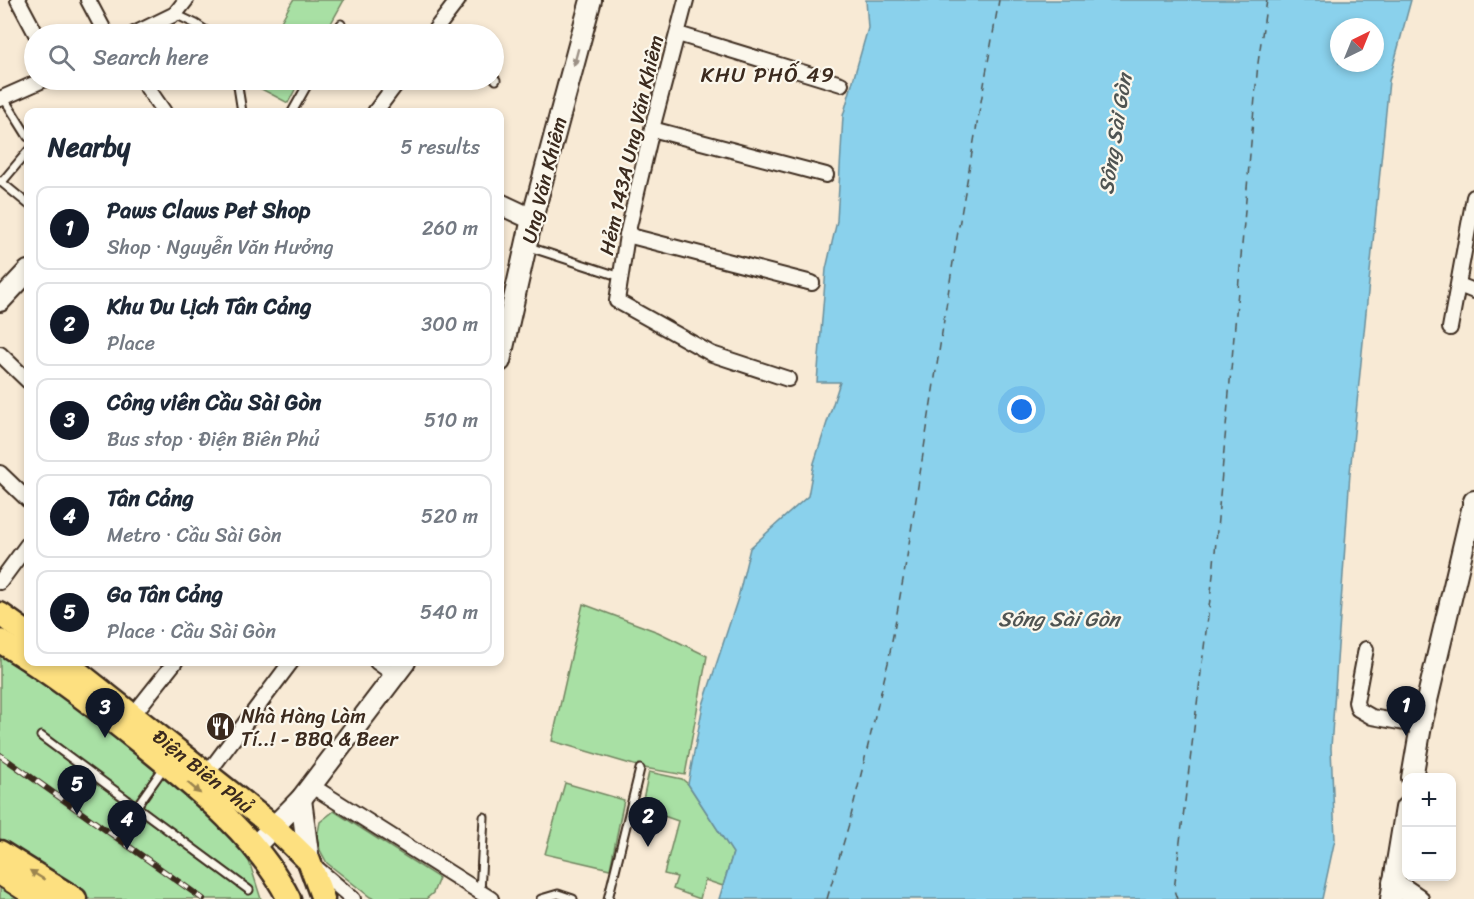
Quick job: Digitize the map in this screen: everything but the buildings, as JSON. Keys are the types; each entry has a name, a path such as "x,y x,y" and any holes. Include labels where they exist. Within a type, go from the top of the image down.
{"highway":[{"path":"0,871 44,899"},
{"path":"0,890 14,899"}],"main road":[{"name":"Ung Văn Khiêm","path":"504,344 532,219 591,0"},
{"path":"504,206 532,219"},
{"path":"0,301 24,275"},
{"path":"1413,773 1421,726 1467,561 1474,501"},
{"path":"0,614 24,631"},
{"name":"Điện Biên Phủ","path":"0,641 24,656"},
{"name":"Điện Biên Phủ","path":"38,666 166,764 204,796 254,847"},
{"name":"Điện Biên Phủ","path":"70,666 274,827 309,861"},
{"path":"254,847 307,792 400,668"},
{"path":"307,792 309,861 323,899"},
{"path":"1404,827 1392,891 1418,899"},
{"path":"254,847 268,881 270,899"},
{"path":"254,847 282,885 289,899"},
{"path":"0,852 75,899"}],"street":[{"path":"18,0 31,24"},
{"path":"88,0 100,24"},
{"path":"169,0 175,14"},
{"path":"154,24 175,14 186,0"},
{"path":"441,24 458,0"},
{"name":"Hẻm 143A Ung Văn Khiêm","path":"686,0 627,235 617,300 712,354 788,380"},
{"path":"678,34 841,84"},
{"path":"1,96 24,87"},
{"path":"149,90 161,108"},
{"path":"378,108 392,90"},
{"path":"652,129 826,176"},
{"path":"1450,328 1474,197"},
{"path":"627,235 812,283"},
{"path":"1459,285 1474,291"},
{"path":"0,354 24,377"},
{"path":"0,473 24,496"},
{"path":"0,582 24,549"},
{"path":"1366,649 1356,702 1358,709 1372,717 1421,726"},
{"path":"133,716 172,666"},
{"path":"207,774 288,666"},
{"path":"307,792 480,897"},
{"path":"309,861 353,899"}],"lane":[{"path":"175,14 196,24"},
{"path":"239,90 241,108"},
{"path":"293,108 304,90"},
{"path":"1,96 24,131"},
{"path":"24,156 1,182 24,201"},
{"path":"527,246 621,277"},
{"path":"40,736 134,810 249,890"},
{"path":"134,810 166,764"},
{"path":"608,899 640,769"},
{"path":"480,897 484,817"},
{"path":"541,899 558,894 573,899"}],"green space":[{"path":"293,0 344,0 331,24 280,24"},
{"path":"263,90 295,90 288,103"},
{"path":"583,604 658,632 707,656 685,775 644,768 552,741"},
{"path":"0,652 91,716 166,778 227,833 249,861 261,899 0,899"},
{"path":"649,772 682,779 688,784 733,853 723,886 705,880 700,899 673,889 677,877 664,874 678,821 641,808"},
{"path":"565,783 624,800 610,869 545,854"},
{"path":"334,811 439,878 433,893 426,899 374,899 327,863 320,850 317,837 320,822"}],"water":[{"name":"Sông Sài Gòn","path":"866,0 1411,0 1389,81 1350,473 1331,748 1335,839 1322,899 719,899 733,853 688,784 703,705 738,598 750,548 808,496 814,463 840,382 817,382 826,269 837,221 843,116 868,28"}],"ferry route":[{"path":"827,899 849,824 888,663 956,243 999,0"},
{"path":"1177,899 1174,890 1213,575 1258,63 1267,0"}],"railway":[{"path":"0,755 203,899"}],"place":[{"name":"Nhà Hàng Làm Tí..! - BBQ & Beer","path":"220,727"},
{"name":"Paws Claws Pet Shop","path":"1406,736"},
{"name":"Công viên Cầu Sài Gòn","path":"105,738"},
{"name":"Ga Tân Cảng","path":"77,815"},
{"name":"Khu Du Lịch Tân Cảng","path":"648,847"},
{"name":"Tân Cảng","path":"127,850"}],"district":[{"name":"KHU PHỐ 49","path":"768,75"}]}
